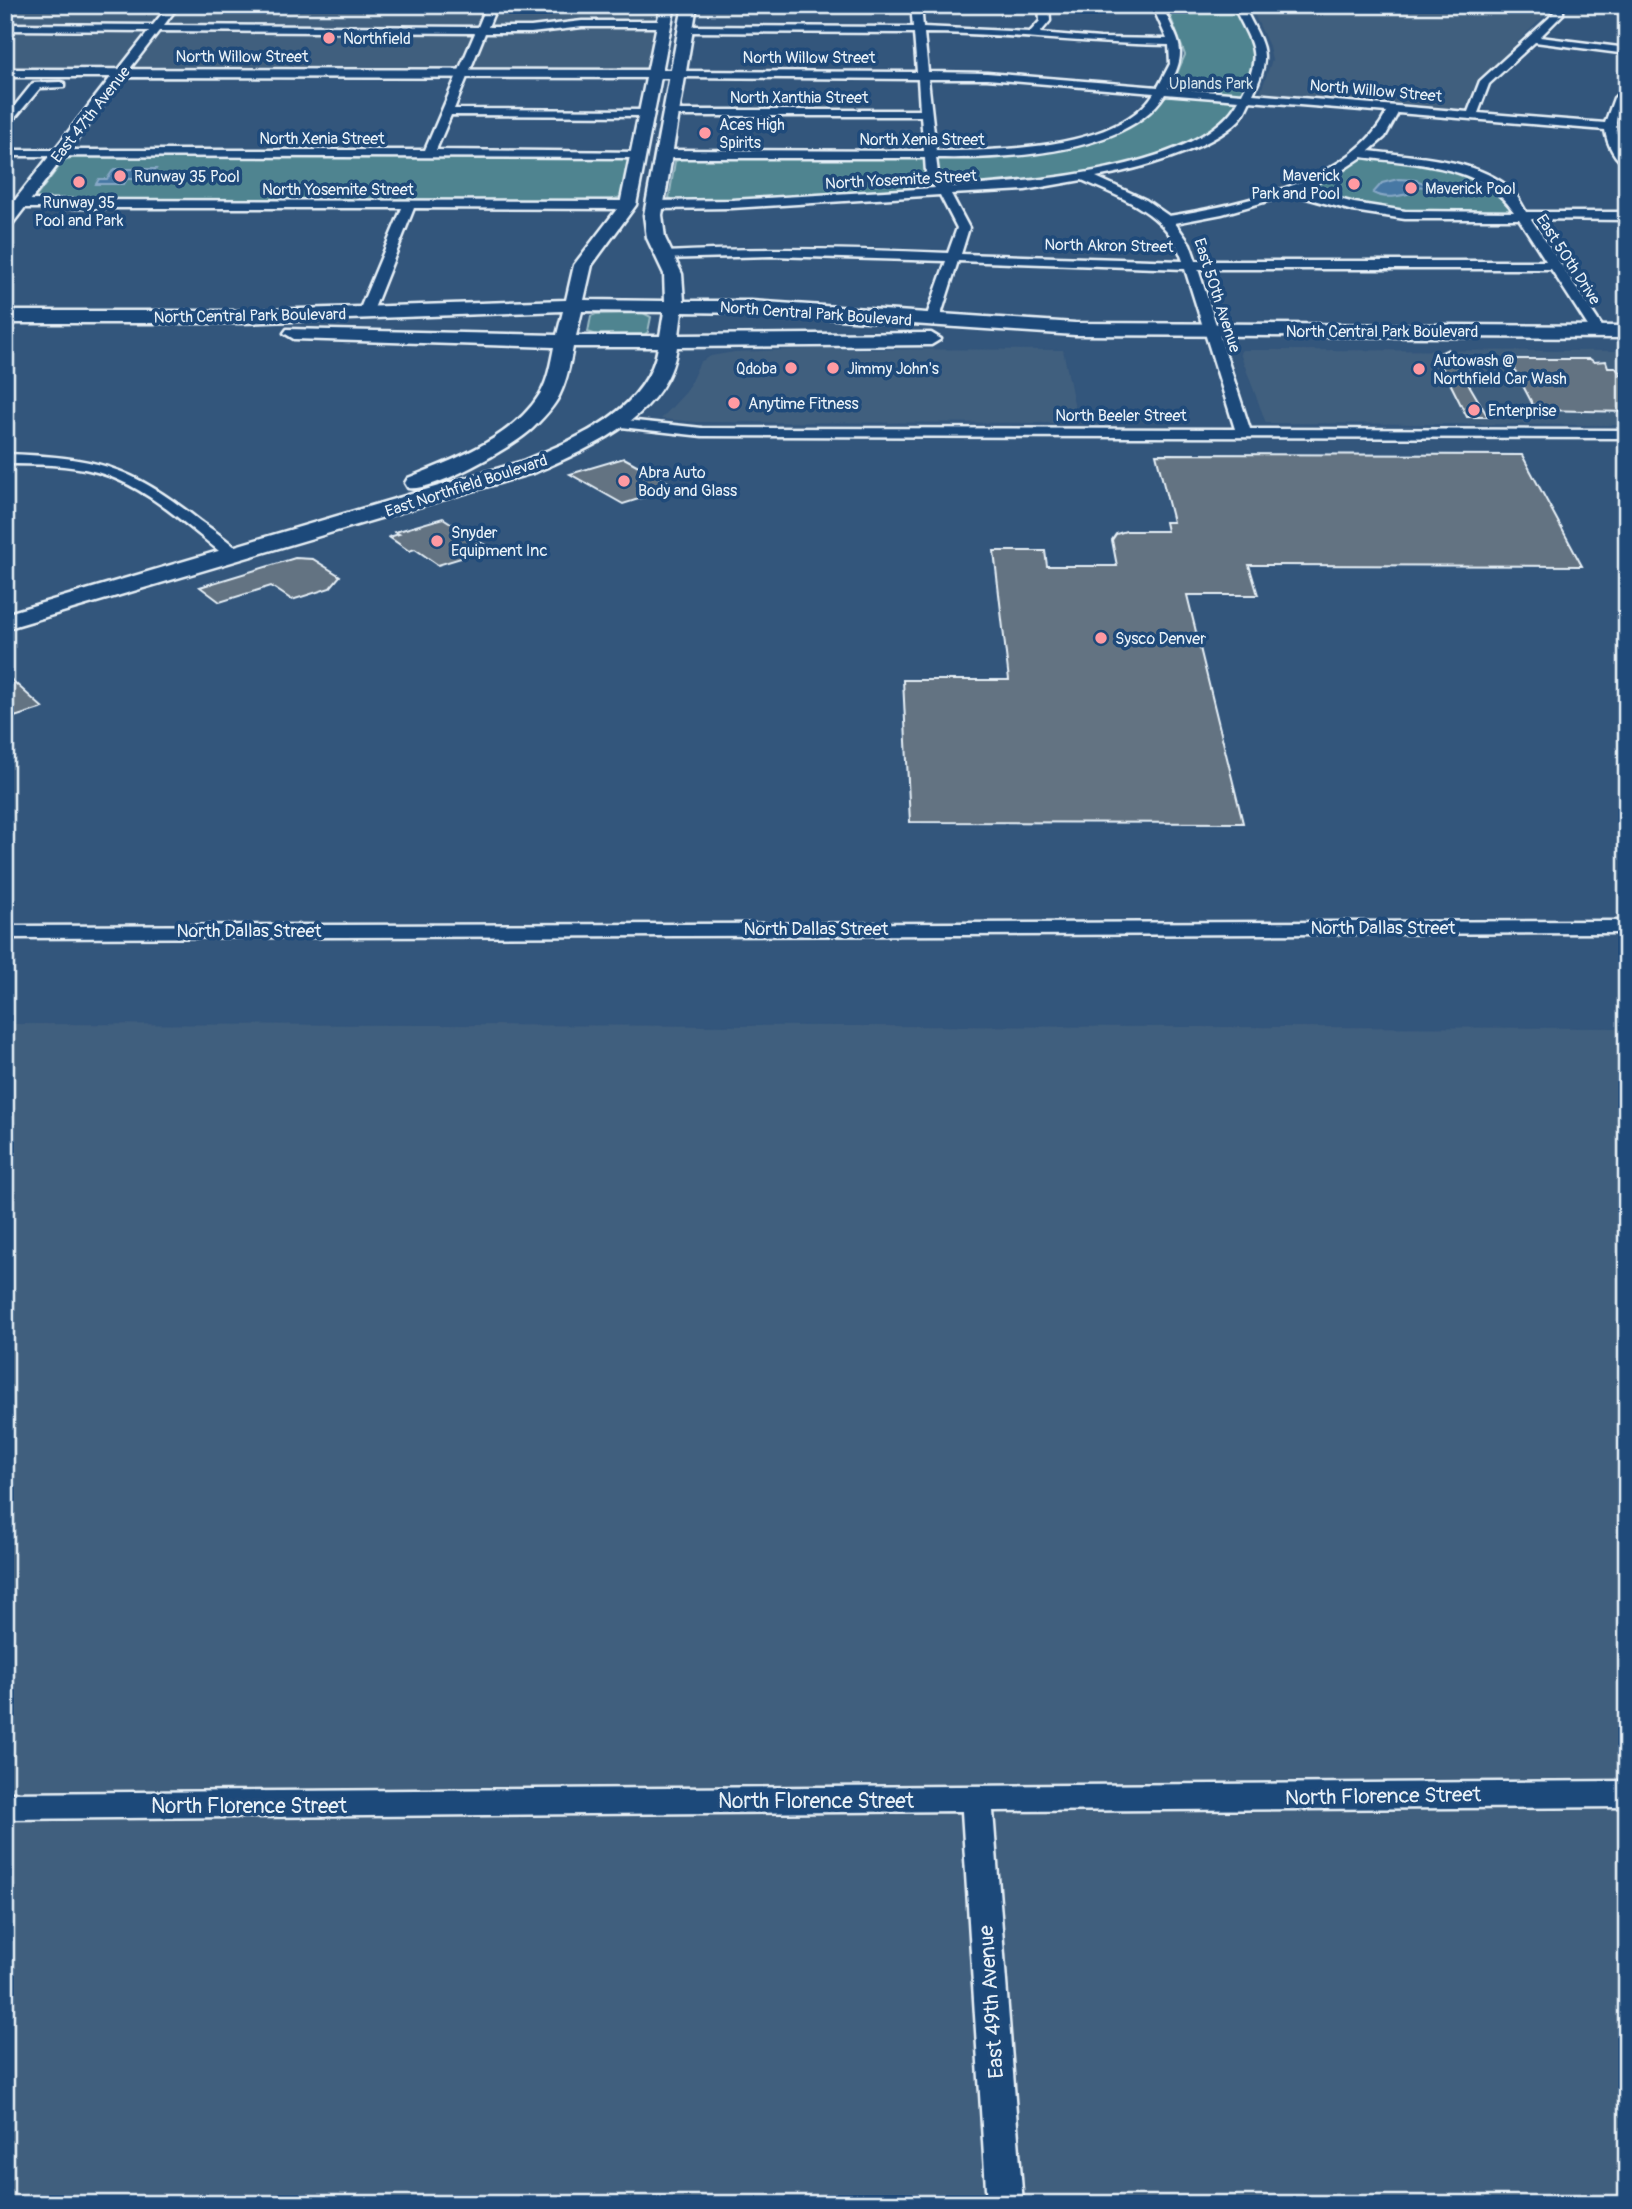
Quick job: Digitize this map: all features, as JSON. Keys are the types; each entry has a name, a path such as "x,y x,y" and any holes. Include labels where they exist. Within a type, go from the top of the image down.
{"main road":[{"name":"East Northfield Boulevard","path":"5,622 400,489 450,470 495,446 525,425 545,403 557,376 579,274 586,259 617,223 628,205 668,5"},
{"name":"East Northfield Boulevard","path":"5,604 528,467 580,445 617,423 651,389 660,372 668,342 673,306 673,274 653,226 690,5"},
{"name":"North Central Park Boulevard","path":"5,317 203,317 573,305 673,306 787,309 1052,329 1213,335 1627,341"},
{"name":"North Central Park Boulevard","path":"5,331 229,331 565,342 1627,332"}],"street":[{"name":"East 47th Avenue","path":"5,223 13,204 59,153 174,5"},
{"path":"429,154 492,5"},
{"path":"916,5 932,173 958,214 963,228 932,321"},
{"path":"1033,35 1045,21 1044,5"},
{"path":"1157,5 1172,42 1175,63 1161,90"},
{"name":"North Yosemite Street","path":"655,205 732,204 1025,186 1085,177 1176,152 1222,128 1236,117 1259,72 1261,59 1238,5"},
{"path":"1472,115 1483,83 1553,20 1559,12 1558,5"},
{"path":"5,27 397,27 531,30 582,24 664,24"},
{"path":"686,29 918,30 1172,42"},
{"path":"1532,39 1627,51"},
{"name":"North Willow Street","path":"5,73 999,76 1611,127"},
{"path":"7,119 37,85 61,85"},
{"path":"1627,89 1612,111 1611,127 1613,147 1627,163"},
{"name":"North Xenia Street","path":"664,154 1014,153 1076,141 1129,120 1148,108 1161,90"},
{"path":"1168,220 1230,210 1327,173 1359,153 1378,137 1394,109"},
{"path":"447,113 646,113"},
{"name":"North Xanthia Street","path":"672,113 926,113"},
{"name":"North Xenia Street","path":"5,153 638,154"},
{"name":"East 50th Drive","path":"1359,153 1478,176 1507,193 1598,331"},
{"name":"East 50th Avenue","path":"1085,177 1135,200 1168,220 1184,244 1244,433"},
{"path":"1289,189 1385,213 1431,216 1627,216"},
{"name":"North Yosemite Street","path":"13,204 628,205"},
{"path":"366,312 410,205"},
{"name":"North Akron Street","path":"665,256 791,252 1049,262 1554,265"},
{"name":"North Beeler Street","path":"617,423 702,432 1627,434"},
{"path":"5,459 82,464 117,474 141,487 226,548"},
{"name":"North Dallas Street","path":"5,932 1627,927"},
{"name":"North Florence Street","path":"5,1807 1627,1794"},
{"name":"East 49th Avenue","path":"977,1800 1005,2204"}],"shaded area":[{"name":"Northfield","path":"5,5 660,5 647,71 5,70"},
{"path":"1250,5 1547,5 1548,12 1476,83 1465,112 1260,94 1272,60 1269,46"},
{"name":"Runway 35 Pool","path":"114,169 156,169 150,179 127,179 124,184 96,184 99,179 107,179"},
{"name":"Maverick Pool","path":"1398,179 1416,180 1426,184 1425,187 1404,185 1415,192 1399,196 1388,197 1373,193 1382,183"},
{"path":"818,349 1063,350 1078,423 697,422 661,419 686,392 700,362 711,356 735,352"},
{"path":"1242,350 1627,351 1627,425 1266,423 1240,353"},
{"path":"5,1024 1627,1028 1627,2204 5,2204"}],"green space":[{"name":"Uplands Park","path":"1166,5 1234,5 1251,42 1254,65 1245,93 1228,117 1198,138 1160,154 1117,167 1070,176 976,187 726,202 680,202 669,198 675,161 689,157 1027,154 1124,128 1146,115 1168,94 1185,55"},
{"path":"78,156 617,157 630,161 623,196 606,202 37,199 64,160"},
{"path":"1359,158 1435,167 1471,176 1496,189 1514,211 1412,212 1352,204 1304,190 1303,187"},
{"path":"643,313 651,317 648,332 645,334 597,335 588,332 591,316 596,314"}],"building":[{"path":"1448,349 1488,417 1467,417 1436,355"},
{"path":"1509,359 1606,361 1608,367 1615,367 1627,382 1627,412 1542,410 1539,405 1533,405"},
{"name":"Sysco Denver","path":"1156,454 1522,455 1582,566 1249,565 1258,595 1187,595 1243,823 910,822 903,680 1009,680 994,551 1045,551 1047,566 1117,566 1112,540 1116,534 1126,531 1167,531 1165,522 1173,522"},
{"name":"Abra Auto Body and Glass","path":"624,458 677,487 623,504 570,474"},
{"name":"Snyder Equipment Inc","path":"443,518 491,549 438,565 415,549 409,551 389,537 399,534 395,532"},
{"path":"295,558 313,559 340,576 330,588 292,600 271,586 220,602 200,587"},
{"path":"5,674 43,708 5,720"}],"place":[{"name":"Northfield","path":"329,38"},
{"name":"Aces High Spirits","path":"705,133"},
{"name":"Runway 35 Pool","path":"120,176"},
{"name":"Runway 35 Pool and Park","path":"79,182"},
{"name":"Maverick Park and Pool","path":"1354,184"},
{"name":"Maverick Pool","path":"1411,188"},
{"name":"Qdoba","path":"791,368"},
{"name":"Jimmy John's","path":"833,368"},
{"name":"Autowash @ Northfield Car Wash","path":"1419,369"},
{"name":"Anytime Fitness","path":"734,403"},
{"name":"Enterprise","path":"1474,410"},
{"name":"Abra Auto Body and Glass","path":"624,481"},
{"name":"Snyder Equipment Inc","path":"437,541"},
{"name":"Sysco Denver","path":"1101,638"}]}
